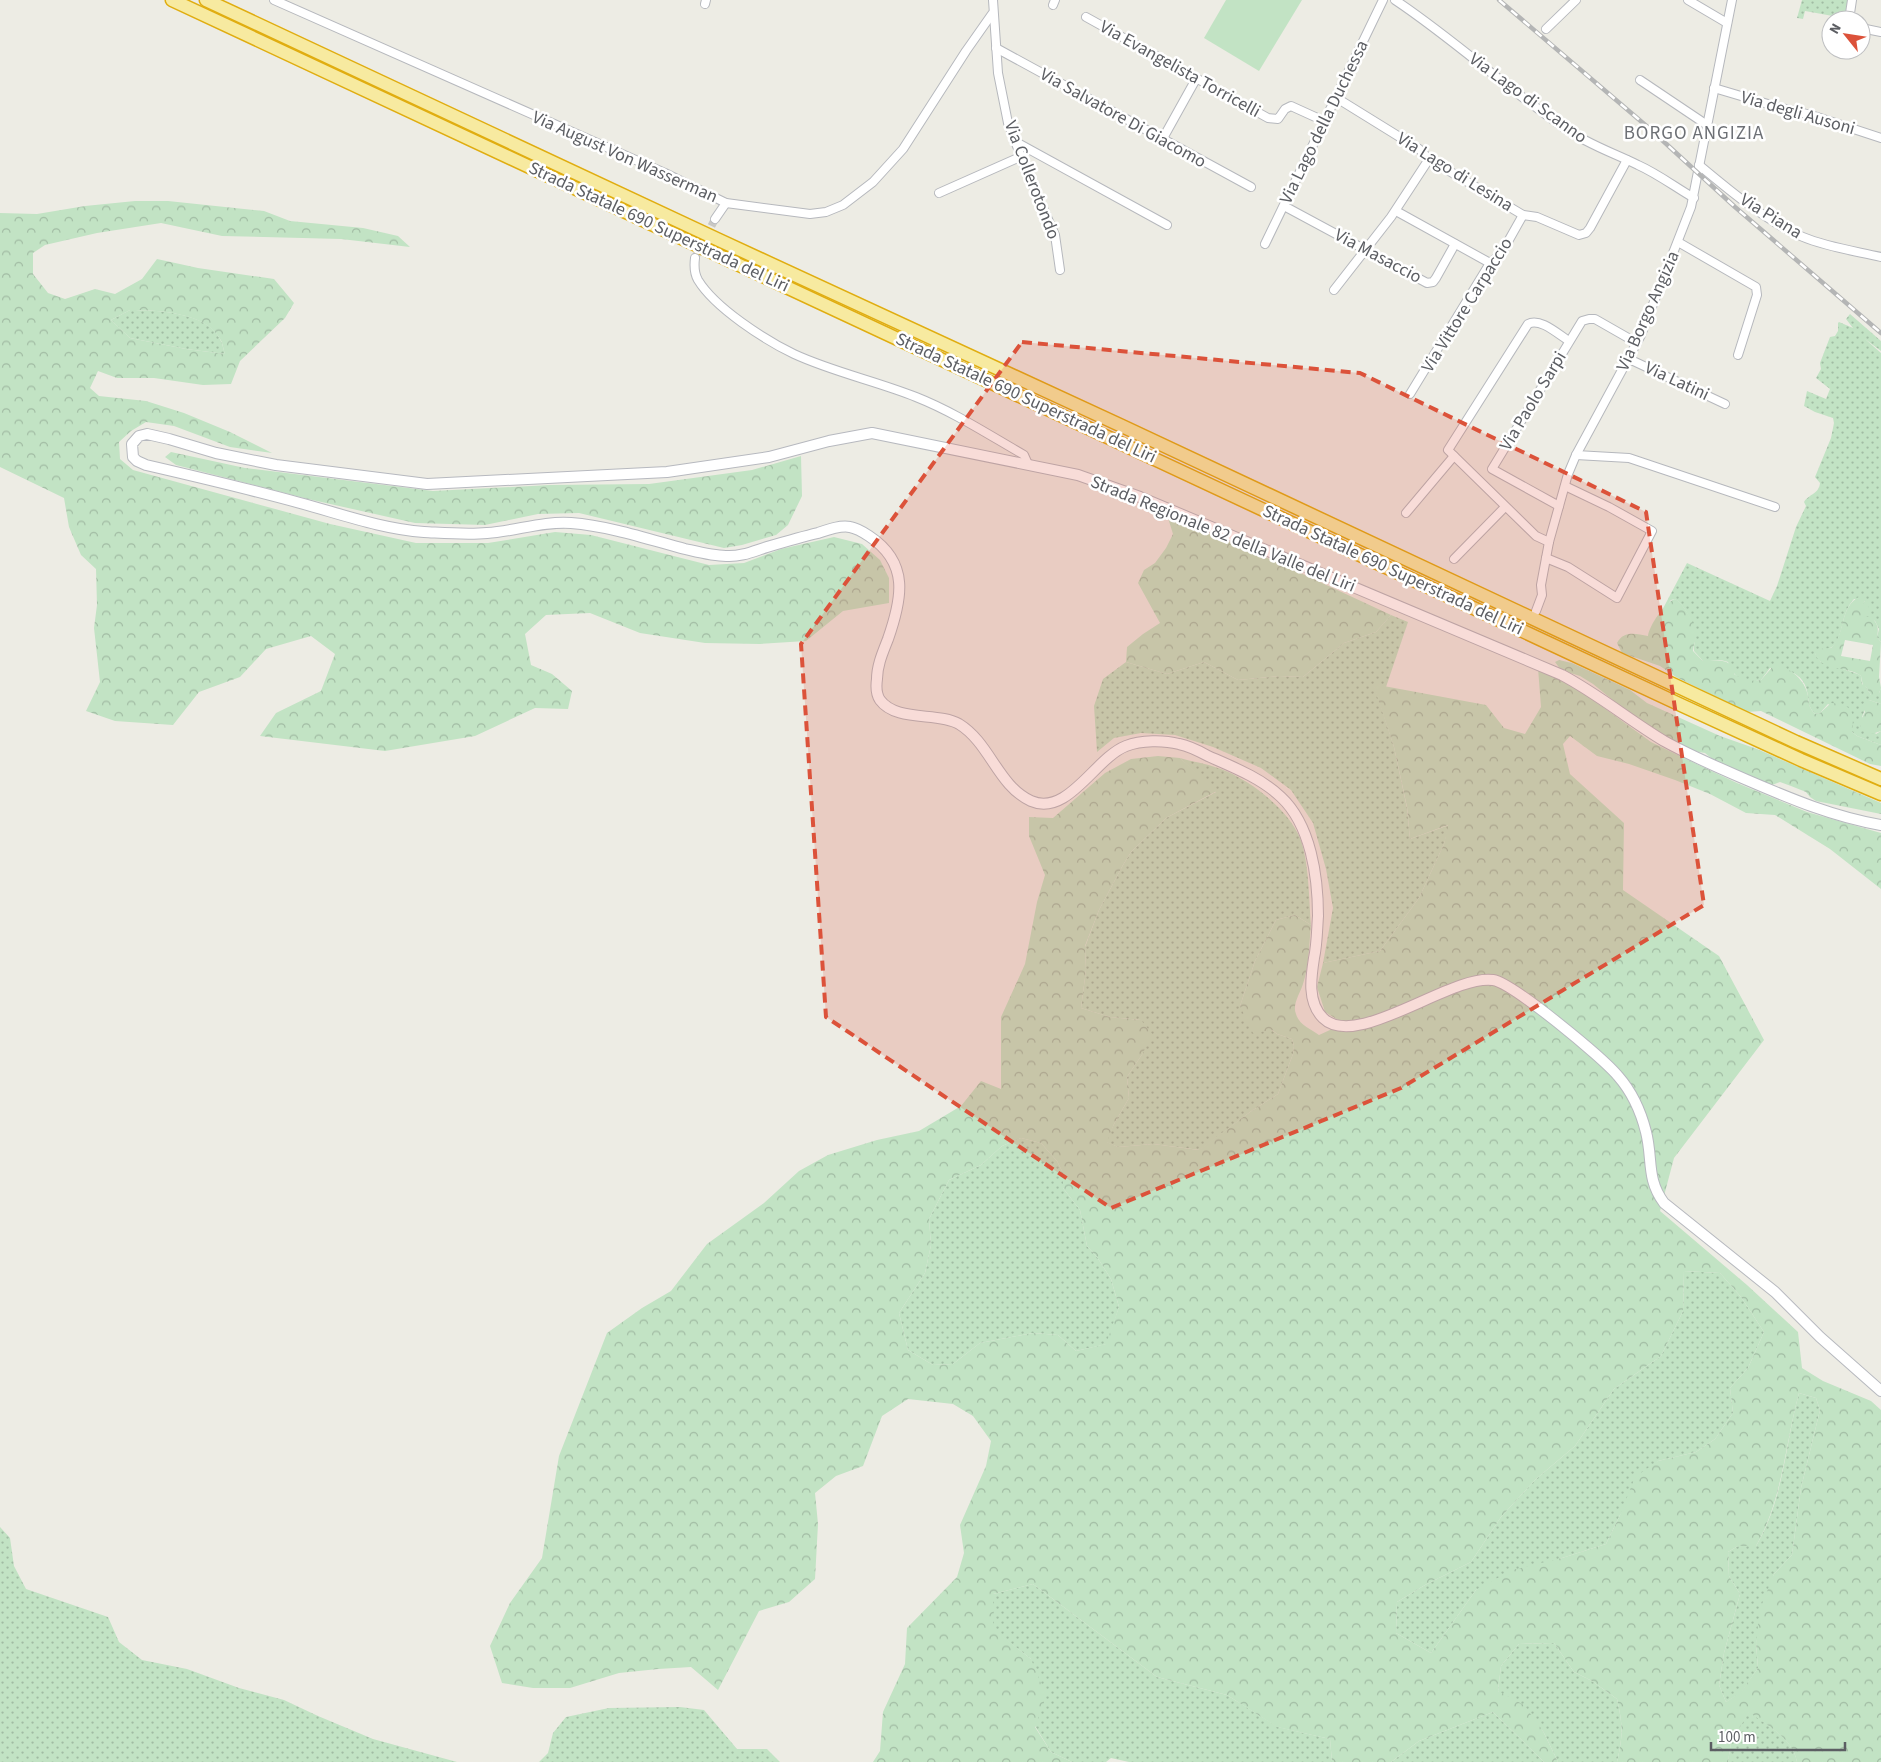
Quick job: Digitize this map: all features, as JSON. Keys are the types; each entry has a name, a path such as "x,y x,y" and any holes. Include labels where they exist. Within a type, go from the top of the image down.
{"highway":[{"name":"Strada Statale 690 Superstrada del Liri","path":"172,0 1681,705 1881,794"},
{"name":"Strada Statale 690 Superstrada del Liri","path":"206,0 1114,422 1773,732 1881,779"}],"main road":[{"name":"Strada Regionale 82 della Valle del Liri","path":"1881,825 1834,814 1797,802 1711,764 1658,737 1582,686 1524,658 1455,631 1140,497 1078,475 1028,464 872,434 836,439 769,457 667,472 427,484 276,466 216,453 147,434 139,436 132,444 131,451 133,457 146,464 273,495 384,526 420,532 486,533 544,524 570,523 599,527 699,552 726,556 742,555 834,529 849,527 870,537 895,562 901,592 891,631 876,671 877,689 882,702 896,711 948,720 962,726 981,743 1011,786 1026,798 1041,804 1058,801 1069,795 1109,756 1126,746 1140,742 1163,742 1183,745 1265,784 1283,799 1297,818 1307,843 1316,879 1318,916 1310,985 1321,1017 1336,1025 1350,1026 1397,1012 1456,987 1474,982 1493,980 1505,985 1559,1024 1615,1072 1627,1088 1638,1107 1647,1135 1654,1187 1664,1203 1775,1292 1820,1337 1881,1391"}],"street":[{"name":"Via August Von Wasserman","path":"274,0 665,172 726,203 810,214 830,211 853,199 878,178 903,149 992,14"},
{"name":"Via Collerotondo","path":"992,0 1000,85 1014,141 1054,231 1058,244 1060,270"},
{"name":"Via Lago della Duchessa","path":"1266,244 1383,0"},
{"name":"Via Lago di Scanno","path":"1395,0 1428,23 1558,124 1587,142 1656,174 1694,198"},
{"path":"1546,29 1576,0"},
{"path":"1688,0 1727,23"},
{"name":"Via Borgo Angizia","path":"1536,611 1542,596 1541,585 1549,542 1576,455 1637,343 1694,198 1732,0"},
{"name":"Via Evangelista Torricelli","path":"1086,17 1271,119 1278,119 1285,109 1296,106 1324,121"},
{"name":"Via Salvatore Di Giacomo","path":"996,48 1251,188"},
{"path":"1162,140 1196,79"},
{"path":"1640,80 1707,126"},
{"name":"Via degli Ausoni","path":"1714,88 1811,115 1881,138"},
{"name":"Via Lago di Lesina","path":"1335,97 1419,149 1429,159 1523,215 1537,217 1577,234 1584,234 1590,228 1627,160"},
{"path":"1014,141 1167,225"},
{"path":"939,193 1020,157"},
{"path":"1334,290 1396,211 1429,159"},
{"name":"Via Piana","path":"1699,165 1746,202 1789,230 1822,243 1881,257"},
{"path":"715,219 726,203"},
{"name":"Via Masaccio","path":"1284,206 1427,283 1432,282 1436,278 1455,244"},
{"path":"1396,211 1490,263"},
{"name":"Via Vittore Carpaccio","path":"1410,394 1490,263 1501,254 1523,215"},
{"path":"1678,242 1756,287 1757,296 1738,354"},
{"path":"695,258 694,267 698,280 709,294 737,319 777,345 817,363 917,397 945,410 1024,455 1028,464"},
{"name":"Via Paolo Sarpi","path":"1559,506 1492,469 1582,321 1592,319 1637,343"},
{"path":"1549,542 1536,536 1448,450 1528,324 1532,322 1539,323 1569,341"},
{"name":"Via Latini","path":"1629,359 1725,404"},
{"path":"1576,455 1634,459 1775,507"},
{"path":"1406,512 1454,456"},
{"path":"1546,558 1568,567 1617,598 1652,531 1565,486"},
{"path":"1454,559 1505,506"}],"highlighted area":[{"path":"1022,342 1360,373 1646,512 1704,905 1401,1088 1111,1208 826,1017 801,644"}],"green space":[{"path":"1226,0 1302,0 1259,71 1204,38"},
{"path":"1802,0 1848,0 1846,10 1821,10 1821,14 1805,11 1803,19 1797,18"},
{"path":"135,201 168,201 264,211 290,221 363,228 398,236 410,247 341,239 222,236 161,223 97,233 45,245 33,253 33,274 48,293 65,299 95,289 115,294 142,279 157,259 198,268 274,279 294,303 285,318 240,361 231,384 203,385 154,378 117,378 98,371 90,388 99,396 146,401 184,413 230,432 272,453 230,447 174,426 146,422 131,431 119,442 120,459 133,470 330,524 416,543 488,543 555,532 591,535 709,565 744,563 781,549 834,537 862,544 880,560 889,578 889,603 843,611 806,641 760,644 705,643 640,633 590,613 546,615 525,634 531,665 552,674 572,691 568,709 535,708 475,736 385,751 260,736 276,713 321,691 335,654 311,636 266,649 240,677 199,692 173,725 115,721 86,711 100,682 94,628 97,605 96,569 81,555 69,527 64,498 0,467 0,213 37,214 85,206","holes":["130,310 180,314 204,323 220,339 225,354 186,349 130,338 111,320"]},
{"path":"130,310 180,314 204,323 220,339 225,354 186,349 130,338 111,320"},
{"path":"1850,314 1881,341 1881,351 1865,339 1881,353 1881,642 1877,637 1879,629 1875,621 1865,617 1861,606 1865,601 1854,599 1846,611 1836,642 1829,649 1815,654 1821,662 1861,676 1862,684 1871,695 1879,693 1881,688 1881,704 1869,700 1862,717 1876,734 1881,731 1881,745 1857,736 1852,732 1852,719 1828,704 1820,713 1815,714 1810,706 1804,682 1795,674 1770,668 1761,680 1744,681 1734,673 1728,662 1722,660 1703,661 1694,651 1695,635 1690,617 1683,606 1675,599 1671,600 1658,618 1687,563 1770,601 1777,586 1796,527 1806,506 1804,502 1819,487 1820,483 1815,477 1831,438 1834,423 1833,418 1804,406 1807,391 1826,399 1830,389 1816,378 1821,369 1820,363 1830,337 1835,336 1838,331 1838,323 1853,328 1846,319"},
{"path":"171,452 245,468 433,491 550,485 649,484 752,470 801,456 802,496 788,525 776,535 724,548 579,513 538,514 485,525 415,523 308,499 176,465 165,457"},
{"path":"1168,518 1253,552 1391,615 1376,632 1344,643 1303,677 1279,676 1238,680 1204,662 1167,674 1126,662 1127,647 1160,623 1138,583 1144,570 1155,563 1173,534"},
{"path":"1861,596 1866,599 1862,606 1868,606 1870,609 1865,614 1865,617 1871,617 1875,622 1878,629 1877,637 1881,642 1879,677 1881,688 1875,697 1863,686 1861,676 1853,672 1828,666 1818,659 1815,654 1818,649 1831,648 1836,642 1849,606","holes":["1845,640 1873,645 1870,661 1841,656"]},
{"path":"1675,599 1686,610 1692,621 1696,636 1693,651 1703,661 1729,663 1735,671 1734,674 1750,681 1761,680 1774,665 1782,666 1789,670 1804,685 1810,706 1815,714 1820,713 1831,703 1844,706 1851,711 1853,719 1852,732 1857,736 1881,745 1881,766 1870,764 1761,711 1747,712 1676,677 1660,666 1622,653 1617,643 1620,639 1631,634 1648,636 1651,626 1658,615"},
{"path":"1391,615 1408,622 1386,687 1374,685 1394,747 1407,808 1410,839 1449,825 1444,844 1419,898 1380,951 1323,963 1333,908 1326,869 1313,823 1291,790 1261,768 1213,747 1175,735 1141,733 1114,738 1097,752 1094,706 1103,679 1126,662 1167,674 1204,662 1238,680 1279,676 1303,677 1344,643 1376,632"},
{"path":"1559,660 1572,663 1611,681 1630,690 1647,703 1720,736 1757,749 1881,803 1881,814 1816,801 1806,792 1780,782 1772,785 1716,762 1705,753 1693,751 1636,719 1593,684 1580,676 1561,670 1555,662"},
{"path":"1538,668 1574,686 1651,742 1688,760 1807,812 1881,833 1881,889 1830,849 1775,815 1746,813 1710,794 1675,780 1629,764 1597,756 1570,736 1563,744 1570,774 1624,823 1623,890 1719,956 1764,1040 1674,1158 1660,1211 1747,1285 1798,1332 1802,1368 1823,1381 1871,1401 1881,1410 1881,1762 1797,1762 1794,1753 1785,1739 1749,1712 1731,1742 1728,1762 1617,1762 1622,1730 1617,1699 1592,1681 1574,1672 1554,1643 1519,1644 1501,1666 1498,1691 1524,1705 1543,1731 1558,1762 1544,1762 1493,1712 1419,1741 1391,1762 1332,1762 1330,1739 1277,1727 1227,1695 1157,1677 1033,1584 993,1594 993,1629 1031,1659 1046,1696 1035,1727 1051,1752 1072,1762 873,1762 880,1751 883,1712 905,1664 907,1628 957,1577 964,1553 960,1525 986,1466 991,1441 973,1416 953,1404 908,1399 882,1416 863,1466 836,1476 815,1493 818,1524 815,1579 789,1602 759,1611 718,1690 691,1667 619,1673 570,1688 533,1688 502,1683 490,1646 510,1603 542,1558 559,1456 607,1333 642,1308 671,1291 707,1244 764,1203 799,1171 828,1155 877,1140 919,1131 961,1106 981,1081 1001,1089 1001,1017 1025,964 1037,902 1045,875 1029,836 1029,817 1053,818 1105,773 1131,759 1158,756 1180,758 1217,791 1166,818 1131,852 1099,910 1085,946 1086,970 1081,1008 1110,1017 1141,1020 1152,1034 1143,1053 1127,1077 1129,1098 1114,1124 1107,1142 1118,1147 1153,1144 1199,1150 1250,1112 1278,1094 1293,1054 1294,1046 1292,1039 1277,1034 1272,1030 1253,1033 1240,1006 1255,961 1276,920 1295,915 1311,925 1309,955 1295,1010 1300,1021 1319,1035 1330,1030 1338,1020 1325,1012 1317,987 1323,963 1380,951 1419,898 1444,844 1448,825 1410,839 1407,807 1394,747 1373,684 1486,705 1504,728 1525,734 1541,707","holes":["1021,1138 1041,1143 1057,1161 1063,1173 1063,1188 1080,1210 1087,1246 1097,1257 1111,1279 1119,1307 1106,1344 1076,1351 1058,1335 1033,1333 980,1343 953,1364 933,1365 908,1350 899,1313 925,1273 931,1245 929,1219 949,1180 981,1165 1002,1146","1684,1271 1720,1273 1741,1297 1764,1332 1748,1368 1730,1388 1733,1413 1715,1439 1696,1452 1658,1461 1635,1477 1606,1544 1562,1558 1512,1570 1476,1590 1431,1653 1396,1633 1397,1602 1425,1585 1471,1562 1501,1517 1536,1479 1575,1446 1614,1389 1661,1356 1683,1311","1799,1393 1816,1398 1820,1410 1801,1488 1792,1555 1774,1574 1760,1609 1756,1643 1758,1668 1741,1692 1726,1702 1719,1685 1724,1653 1740,1594 1729,1576 1728,1552 1738,1546 1756,1546 1765,1528 1778,1490"]},
{"path":"1869,700 1881,704 1881,731 1872,734 1860,726 1865,712 1863,705 1865,701"},
{"path":"1180,758 1221,769 1256,788 1287,817 1300,838 1307,869 1311,925 1295,915 1276,920 1255,961 1240,1006 1277,1034 1292,1039 1294,1046 1293,1054 1278,1094 1250,1112 1200,1150 1153,1144 1118,1147 1106,1142 1129,1098 1127,1077 1143,1053 1141,1020 1110,1017 1081,1008 1086,970 1085,947 1099,910 1131,852 1166,818 1216,792"},
{"path":"1021,1138 1041,1143 1057,1161 1063,1173 1063,1188 1080,1210 1087,1246 1097,1257 1111,1279 1119,1307 1107,1344 1076,1351 1058,1335 1033,1333 980,1343 953,1364 933,1365 908,1350 899,1313 925,1273 931,1245 929,1219 949,1180 981,1165 1002,1146"},
{"path":"1684,1271 1720,1273 1741,1297 1764,1332 1748,1368 1730,1388 1733,1413 1715,1439 1696,1452 1658,1461 1620,1515 1606,1544 1476,1590 1431,1653 1396,1633 1397,1602 1425,1585 1471,1562 1501,1517 1536,1479 1575,1446 1614,1389 1661,1356 1683,1311"},
{"path":"1799,1393 1816,1398 1820,1410 1801,1488 1792,1555 1774,1574 1756,1643 1758,1668 1741,1693 1726,1702 1719,1685 1724,1653 1740,1594 1729,1576 1728,1552 1738,1546 1756,1546 1765,1528 1773,1509 1783,1471"},
{"path":"0,1527 10,1538 14,1566 26,1589 108,1617 119,1642 142,1660 187,1669 239,1688 284,1700 373,1739 457,1762 0,1762"},
{"path":"1033,1584 1157,1677 1227,1695 1278,1727 1330,1739 1332,1762 1129,1762 1111,1758 1106,1762 1072,1762 1051,1752 1035,1726 1031,1659 993,1630 993,1594"},
{"path":"1554,1643 1574,1672 1592,1681 1617,1699 1622,1730 1617,1762 1558,1762 1543,1731 1498,1691 1501,1666 1519,1644"},
{"path":"680,1707 704,1710 737,1749 767,1749 780,1762 539,1762 548,1753 553,1733 566,1717 609,1708"},
{"path":"1749,1711 1785,1739 1794,1753 1797,1762 1728,1762 1731,1742"},
{"path":"1493,1712 1544,1762 1391,1762 1419,1741"}],"tunnel":[{"path":"695,258 715,219"}],"railway":[{"path":"1499,0 1650,129 1735,207 1881,333"}],"district":[{"name":"BORGO ANGIZIA","path":"1694,133"}]}
